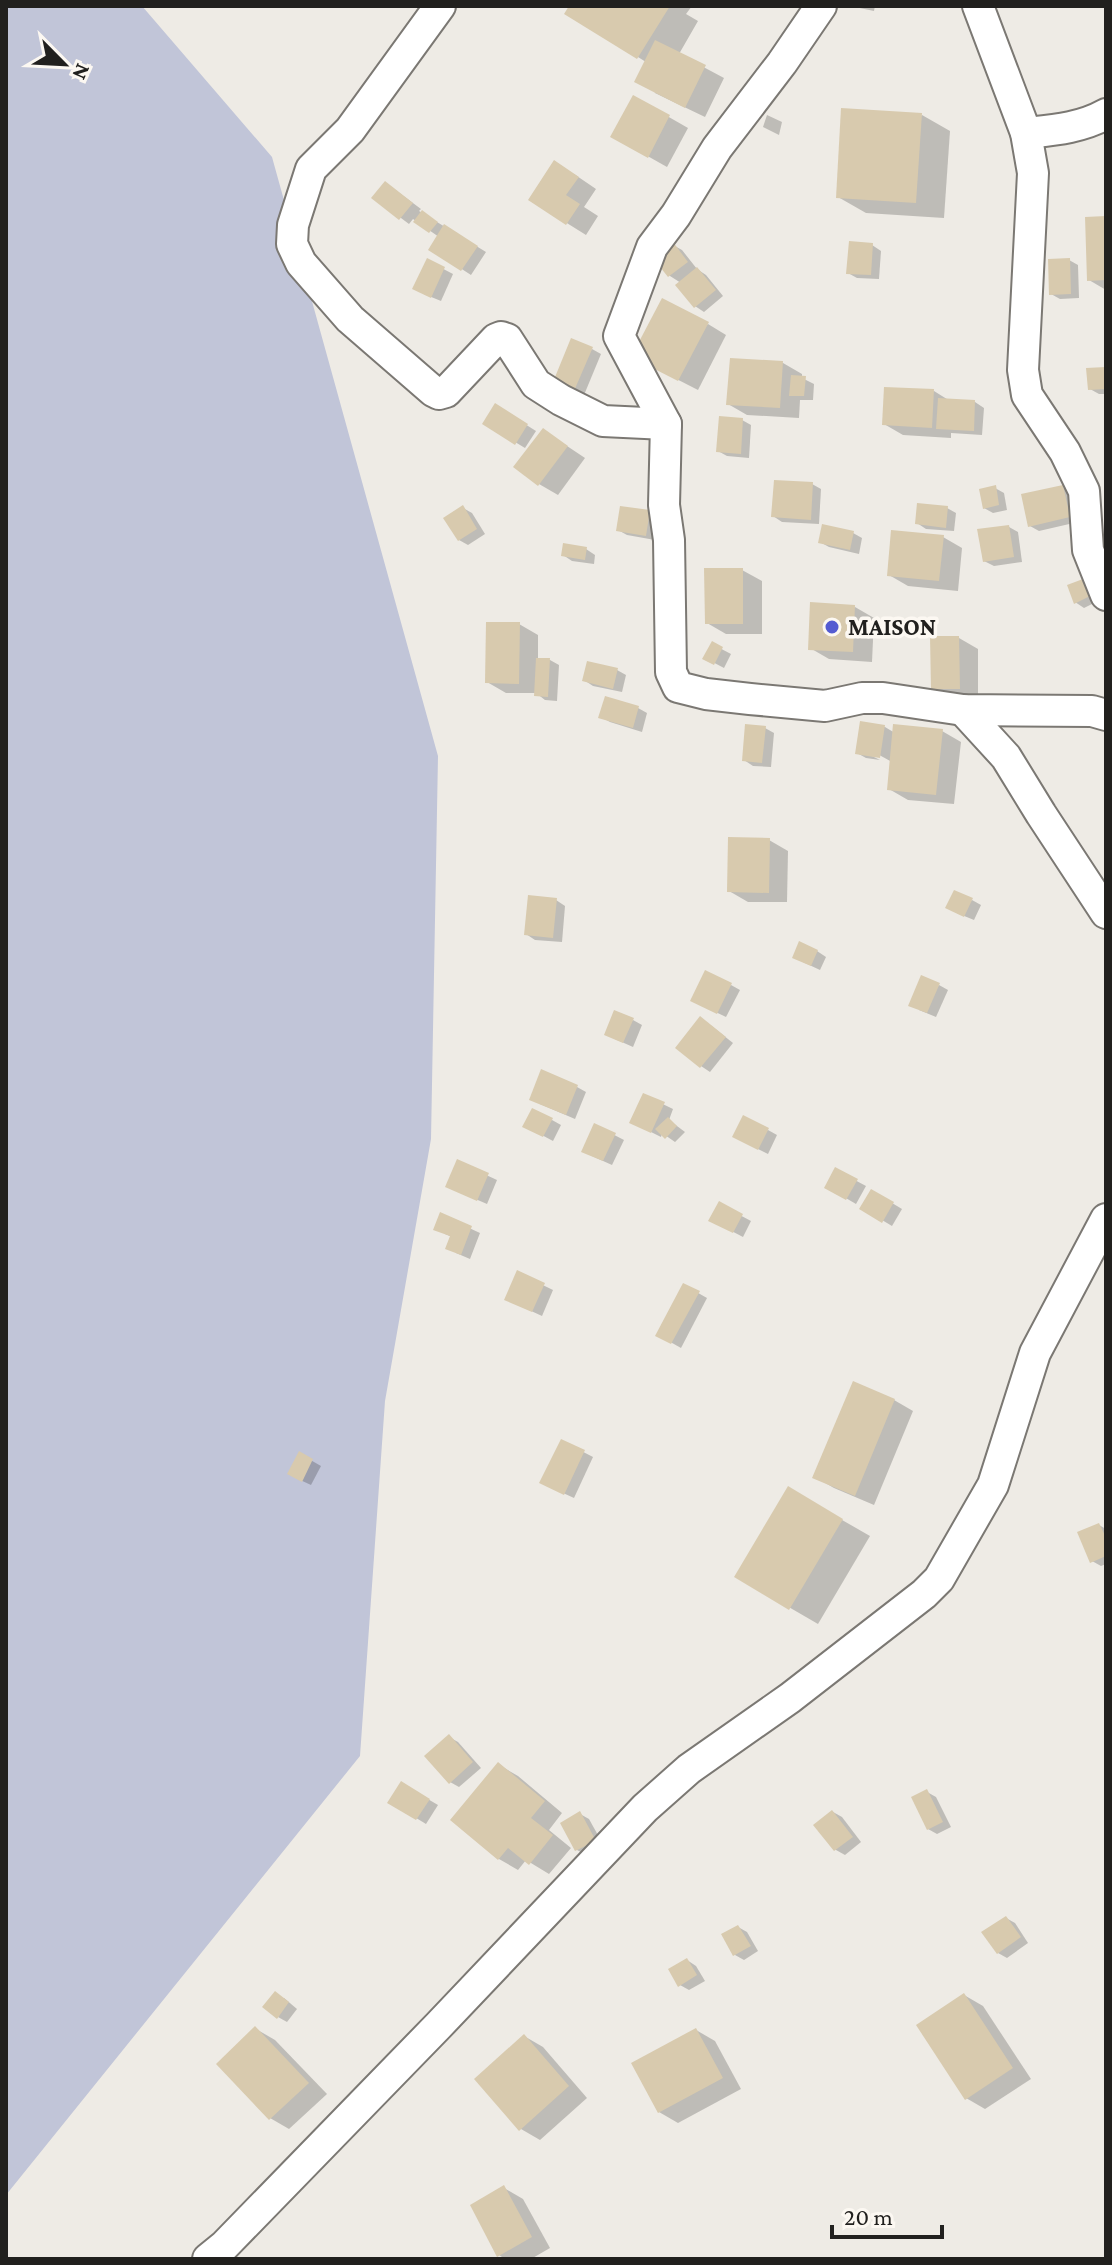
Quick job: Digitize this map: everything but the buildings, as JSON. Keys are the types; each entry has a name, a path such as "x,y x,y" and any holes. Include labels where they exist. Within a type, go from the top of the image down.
{"street":[{"path":"440,6 350,130 311,169 293,225 292,244 301,263 350,319 439,394 446,392 501,337 507,339 536,384 561,400 603,421 666,424"},
{"path":"821,6 717,148 676,215 652,247 619,336 666,424 664,505 669,540 671,672 678,687 706,694 781,703 825,706 862,698 883,698 963,710 1092,711 1106,715"},
{"path":"978,6 1026,133 1033,173 1023,370 1027,395 1065,452 1084,491 1088,550 1106,595"},
{"path":"1026,133 1069,128 1106,114"},
{"path":"963,710 1006,757 1106,913"},
{"path":"208,2259 439,2025 645,1808 689,1769 790,1698 939,1579 993,1485 1035,1353 1106,1219"}],"shaded area":[{"path":"6,6 142,6 272,157 438,756 431,1139 385,1401 360,1756 6,2195"}],"place":[{"name":"MAISON","path":"832,627"}]}
